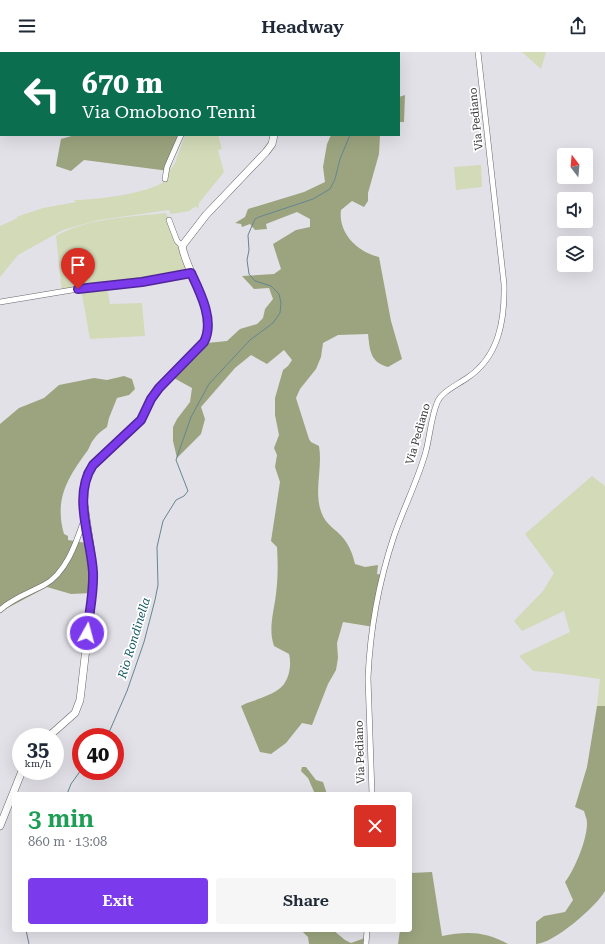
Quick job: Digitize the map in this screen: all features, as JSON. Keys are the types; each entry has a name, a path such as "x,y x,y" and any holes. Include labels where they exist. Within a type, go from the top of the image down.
{"street":[{"name":"Via Pediano","path":"372,792 368,678 369,659 379,589 392,544 426,451 437,403 445,393 472,375 482,365 493,348 503,319 504,284 478,52"},
{"path":"165,179 167,168 181,136"},
{"path":"182,246 206,215 266,152 272,144 274,136"},
{"path":"58,728 75,713 79,707 93,588 92,559 85,517 84,487 90,470 141,420 151,399 159,388 204,342 206,336 207,320 204,305 182,246 177,241 169,220"},
{"path":"0,302 78,289 169,278 191,273"},
{"path":"0,610 16,598 54,579 66,562 79,535 85,517"},
{"path":"14,792 18,780"},
{"path":"0,826 12,796"},
{"path":"366,944 367,932"}],"green space":[{"path":"522,52 546,52 541,69"},
{"path":"405,95 404,122 400,122 400,97"},
{"path":"72,136 182,136 169,171 84,160 71,171 56,166 61,139"},
{"path":"185,136 218,136 222,149 218,150 224,172 199,203 198,209 196,206 189,211 171,214 169,210 99,220 63,230 18,255 0,277 0,226 18,218 16,217 43,208 76,202 74,200 124,195 151,188 162,183 168,178 166,176 175,163"},
{"path":"331,136 380,136 379,154 368,193 368,201 364,207 352,201 341,210 341,218 346,234 351,240 363,251 379,257 391,321 402,359 388,367 382,365 374,359 370,351 368,334 338,335 323,343 321,357 316,369 300,389 296,398 309,439 311,442 319,446 320,463 318,497 322,514 346,542 351,551 355,564 365,567 378,565 377,574 383,575 374,627 343,622 337,643 338,658 336,670 328,684 312,725 302,723 286,743 271,754 260,752 241,706 269,695 279,689 285,682 290,668 289,654 274,646 272,640 271,627 277,588 278,565 277,547 271,541 280,482 275,467 277,455 274,448 279,435 275,415 275,398 283,370 292,360 284,350 267,364 251,355 235,368 201,407 205,419 201,434 177,458 173,441 173,427 190,402 192,388 172,377 207,343 227,341 240,329 257,324 263,318 265,309 273,299 269,288 254,289 242,276 274,274 281,269 273,244 296,230 310,227 310,219 297,212 266,224 267,229 255,230 250,224 242,227 241,224 235,223 245,217 248,209 304,192 325,182 323,167 327,144"},
{"path":"481,165 482,187 456,190 454,167"},
{"path":"166,213 182,246 190,278 107,286 110,304 142,303 145,336 90,339 81,289 62,292 56,236 81,225 109,219"},
{"path":"124,376 132,379 135,389 129,395 117,398 107,427 95,437 74,470 62,499 61,521 64,534 68,536 68,540 92,544 92,593 71,594 47,587 0,612 0,424 19,408 44,398 59,385 94,378 107,380"},
{"path":"592,476 605,486 605,706 597,706 600,679 533,671 519,656 570,632 564,611 522,631 514,621 543,591 554,573 525,534"},
{"path":"597,706 605,706 605,891 593,906 574,923 553,938 536,944 536,922 544,916 565,912 573,900 565,882 573,870 585,838 587,822 584,811 575,807 587,767"},
{"path":"302,767 306,767 316,780 323,782 326,792 314,792 308,778 301,771"},
{"path":"432,872 442,936 460,933 476,933 484,934 508,944 398,944 400,932 412,932 412,873"},
{"path":"303,932 335,932 351,943 365,938 365,944 309,944 308,937"}],"waterway":[{"name":"Rio Rondinella","path":"111,728 127,691 144,642 155,600 158,585 157,547 163,521 176,500 184,496 188,491 176,460 191,417 209,384 250,340 273,323 280,313 281,303 279,294 271,286 255,281 249,274 247,260 249,250 248,235 255,219 313,199 330,189 335,179 340,159 350,136"},
{"name":"Rio Rondinella","path":"68,792 74,780"},
{"name":"Rio Rondinella","path":"26,932 29,944"}],"route":[{"path":"78,289 142,282 191,273 201,294 207,320 204,342 159,388 151,399 141,420 93,465 87,474 83,497 92,559 93,588 87,633"}]}
